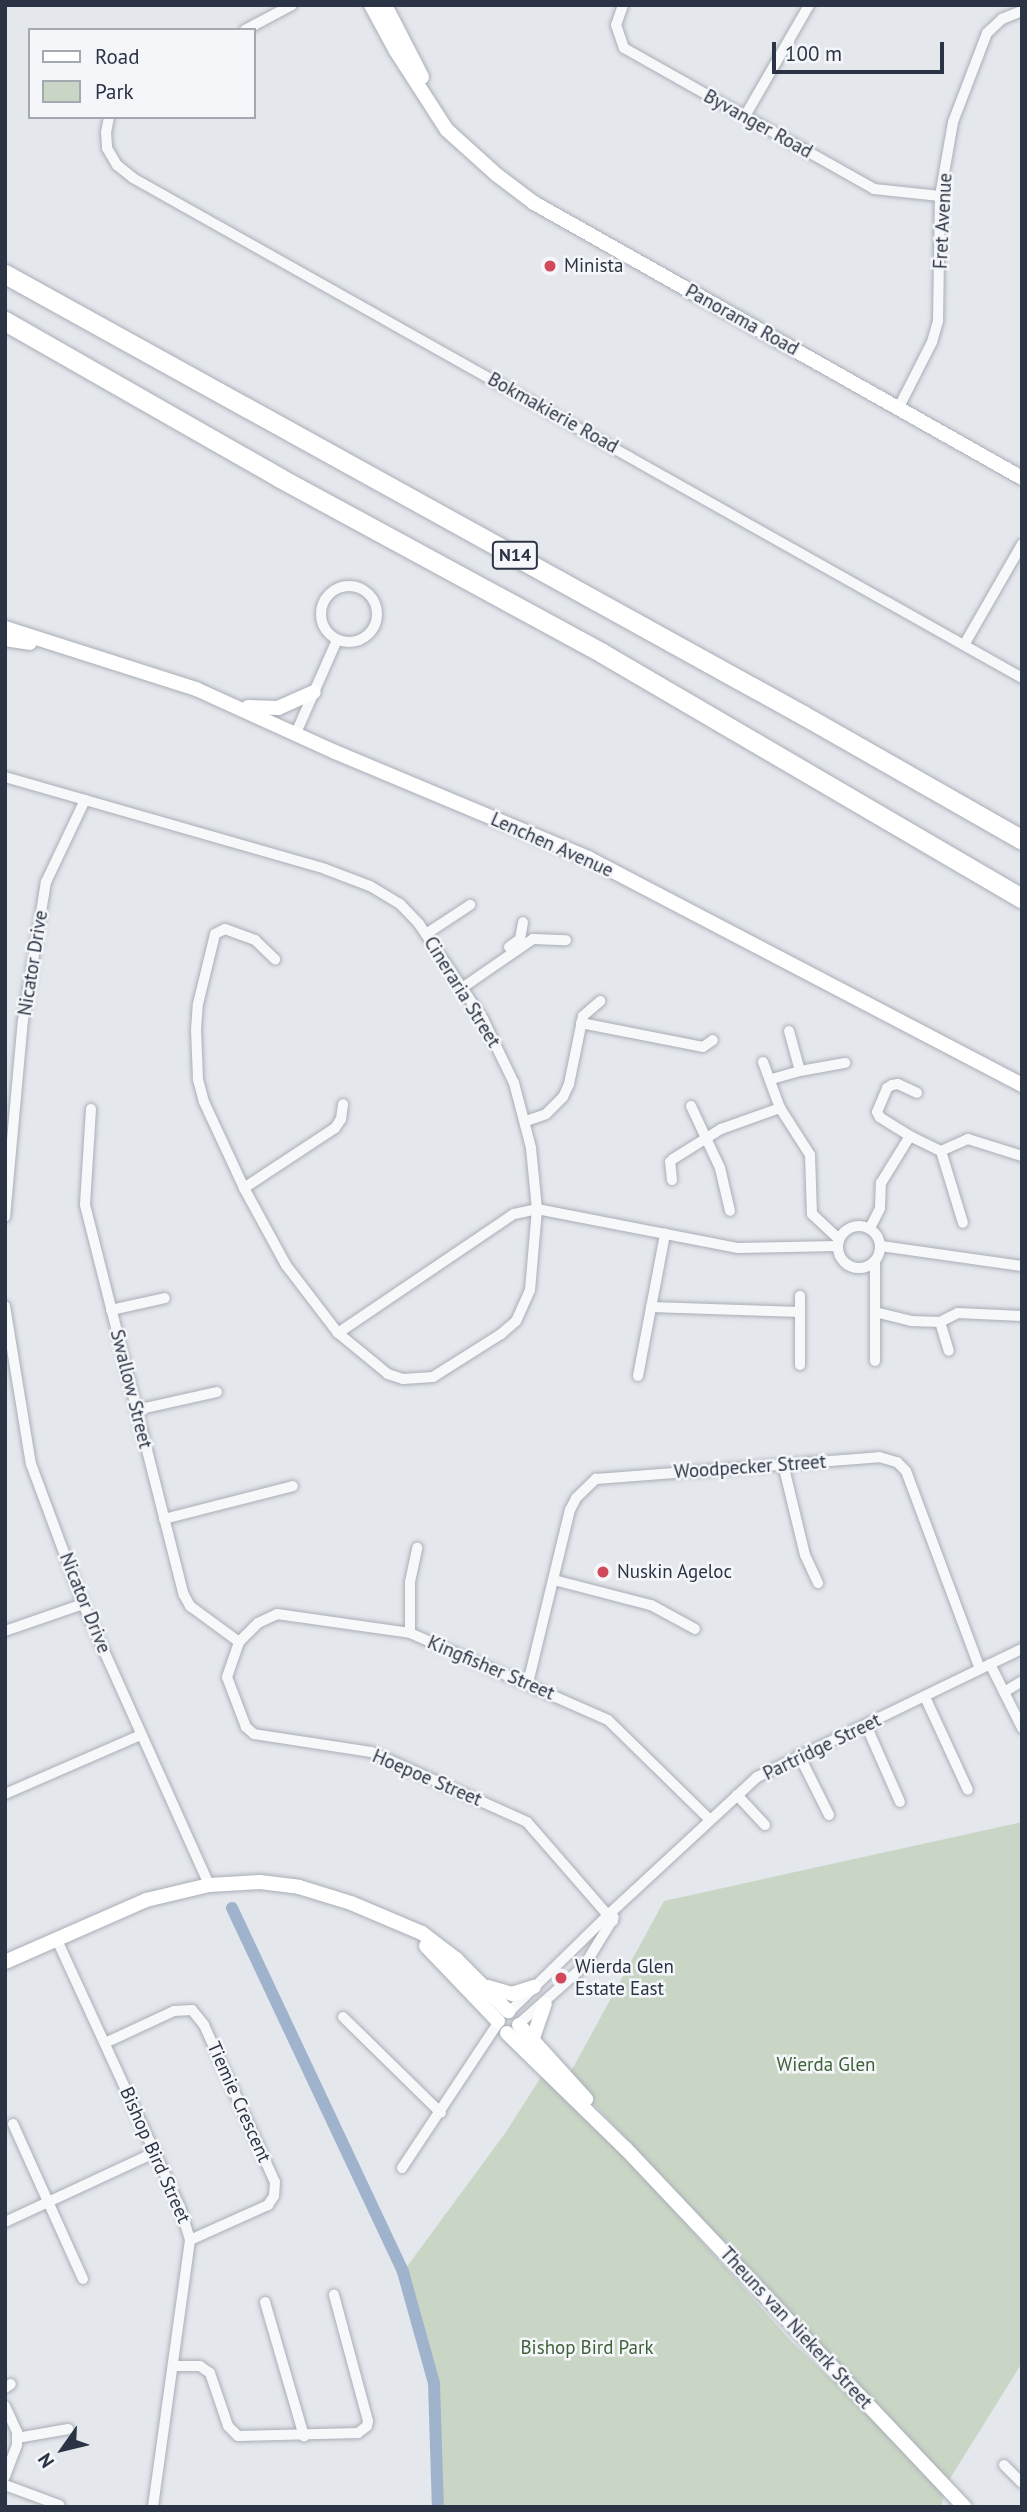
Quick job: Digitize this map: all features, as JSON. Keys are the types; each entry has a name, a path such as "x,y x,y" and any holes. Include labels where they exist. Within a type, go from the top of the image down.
{"highway":[{"name":"N14","path":"5,274 803,715 1022,840"},
{"name":"N14","path":"5,321 280,478 602,653 1022,898"}],"street":[{"path":"250,28 292,5"},
{"name":"Panorama Road","path":"370,5 447,130 534,203 1022,478"},
{"name":"Panorama Road","path":"385,5 435,100 471,151"},
{"name":"Byvanger Road","path":"623,5 616,25 624,48 874,189 940,196"},
{"path":"745,116 809,5"},
{"name":"Fret Avenue","path":"899,407 932,342 938,321 940,196 953,122 972,66 993,26 1022,11"},
{"name":"Bokmakierie Road","path":"109,119 107,148 117,165 133,178 1022,678"},
{"path":"964,645 1022,544"},
{"path":"359,587 375,603 375,625 359,640 337,640 323,624 323,603 338,588 359,587"},
{"name":"Lenchen Avenue","path":"5,628 62,648 155,674 239,706 588,858 1022,1085"},
{"name":"Lenchen Avenue","path":"5,639 62,648"},
{"path":"296,733 337,640"},
{"path":"239,706 278,708 314,692"},
{"name":"Cineraria Street","path":"5,777 325,869 370,886 400,904 426,934 500,1051 526,1121 537,1209 530,1290 516,1321 445,1372 433,1377 402,1379 388,1374 338,1333 286,1265 214,1127 198,1079 198,1004 218,931 225,929 255,940 275,958"},
{"name":"Nicator Drive","path":"5,1217 23,1021 46,882 85,800"},
{"path":"426,934 470,905"},
{"path":"460,985 520,939 523,922"},
{"path":"460,985 533,939 566,940"},
{"path":"526,1121 546,1114 563,1097 569,1084 584,1012 600,1001"},
{"path":"581,1023 703,1047 713,1040"},
{"path":"789,1031 800,1071"},
{"path":"763,1062 772,1079 780,1108 810,1155 812,1214 839,1243 843,1260 848,1265 862,1268 875,1261"},
{"path":"772,1079 845,1063"},
{"path":"917,1093 898,1084 892,1085 887,1088 877,1112 880,1117 910,1136 941,1151 963,1223"},
{"path":"244,1188 335,1128 341,1119 343,1104"},
{"path":"691,1106 720,1168 730,1211"},
{"path":"672,1180 671,1160 721,1129 780,1108"},
{"name":"Swallow Street","path":"91,1109 85,1205 187,1602 239,1642"},
{"path":"870,1228 880,1208 881,1184 910,1136"},
{"path":"941,1151 968,1139 1020,1157 1022,1170"},
{"path":"338,1333 514,1214 537,1209 738,1248 839,1243"},
{"path":"514,1214 534,1231"},
{"path":"839,1243 849,1228 863,1226 870,1228 881,1246"},
{"path":"638,1376 665,1234"},
{"path":"875,1360 875,1261 881,1246"},
{"path":"881,1246 1022,1266"},
{"path":"800,1296 800,1365"},
{"path":"111,1310 165,1298"},
{"name":"Nicator Drive","path":"5,1306 32,1464 83,1604 209,1885"},
{"path":"651,1307 800,1312"},
{"path":"875,1312 911,1321 940,1322 958,1313 1022,1315"},
{"path":"940,1322 949,1351"},
{"path":"136,1409 217,1392"},
{"name":"Woodpecker Street","path":"528,1683 570,1510 580,1493 596,1479 879,1457 897,1462 906,1471 985,1667 1004,1692 1022,1728"},
{"path":"783,1464 805,1555 818,1583"},
{"path":"164,1519 293,1486"},
{"path":"410,1633 410,1582 418,1548"},
{"path":"554,1580 651,1605 695,1629"},
{"path":"5,1631 83,1604"},
{"name":"Kingfisher Street","path":"239,1642 258,1623 277,1614 410,1633 528,1683 616,1726 710,1820"},
{"name":"Hoepoe Street","path":"239,1642 227,1676 246,1727 254,1734 371,1752 527,1822 539,1832 612,1915"},
{"name":"Partridge Street","path":"508,2022 537,1984 758,1777 1022,1649"},
{"path":"1004,1692 1022,1681"},
{"path":"925,1697 968,1790"},
{"path":"866,1725 900,1802"},
{"path":"5,1794 141,1735"},
{"path":"799,1755 830,1815"},
{"path":"737,1795 765,1825"},
{"name":"Theuns van Niekerk Street","path":"5,1962 146,1900 209,1885 260,1882 299,1888 351,1903 440,1945 481,1984 508,2022 533,2038 626,2149"},
{"name":"Partridge Street","path":"508,2022 549,2000 584,1966 612,1915"},
{"name":"Theuns van Niekerk Street","path":"411,1929 508,2022 965,2507"},
{"name":"Bishop Bird Street","path":"57,1940 156,2152 187,2225 190,2240 153,2507"},
{"path":"481,1984 508,1994 537,1984 549,2000 533,2038"},
{"name":"Tiemie Crescent","path":"105,2043 174,2011 192,2010 204,2025 275,2182 274,2196 268,2205 190,2240"},
{"path":"343,2017 441,2113"},
{"path":"402,2168 484,2048 508,2022"},
{"path":"13,2124 83,2279"},
{"path":"5,2222 156,2152"},
{"path":"173,2366 200,2367 210,2374 228,2426 238,2436 350,2434 367,2426 334,2295"},
{"path":"265,2302 304,2436"},
{"path":"5,2406 17,2438 13,2460 5,2477"},
{"path":"17,2438 68,2429"},
{"path":"1003,2465 1022,2483"},
{"path":"5,2485 59,2505"}],"green space":[{"name":"Wierda Glen","path":"1022,1822 1022,2363 949,2480 568,2077 664,1901"},
{"name":"Bishop Bird Park","path":"543,2074 590,2117 790,2340 946,2487 941,2507 438,2507 434,2383 403,2272 506,2132"}],"waterway":[{"path":"232,1908 403,2272 434,2383 438,2507"}],"place":[{"name":"Minista","path":"550,266"},
{"name":"Nuskin Ageloc","path":"603,1572"},
{"name":"Wierda Glen Estate East","path":"561,1978"}]}
